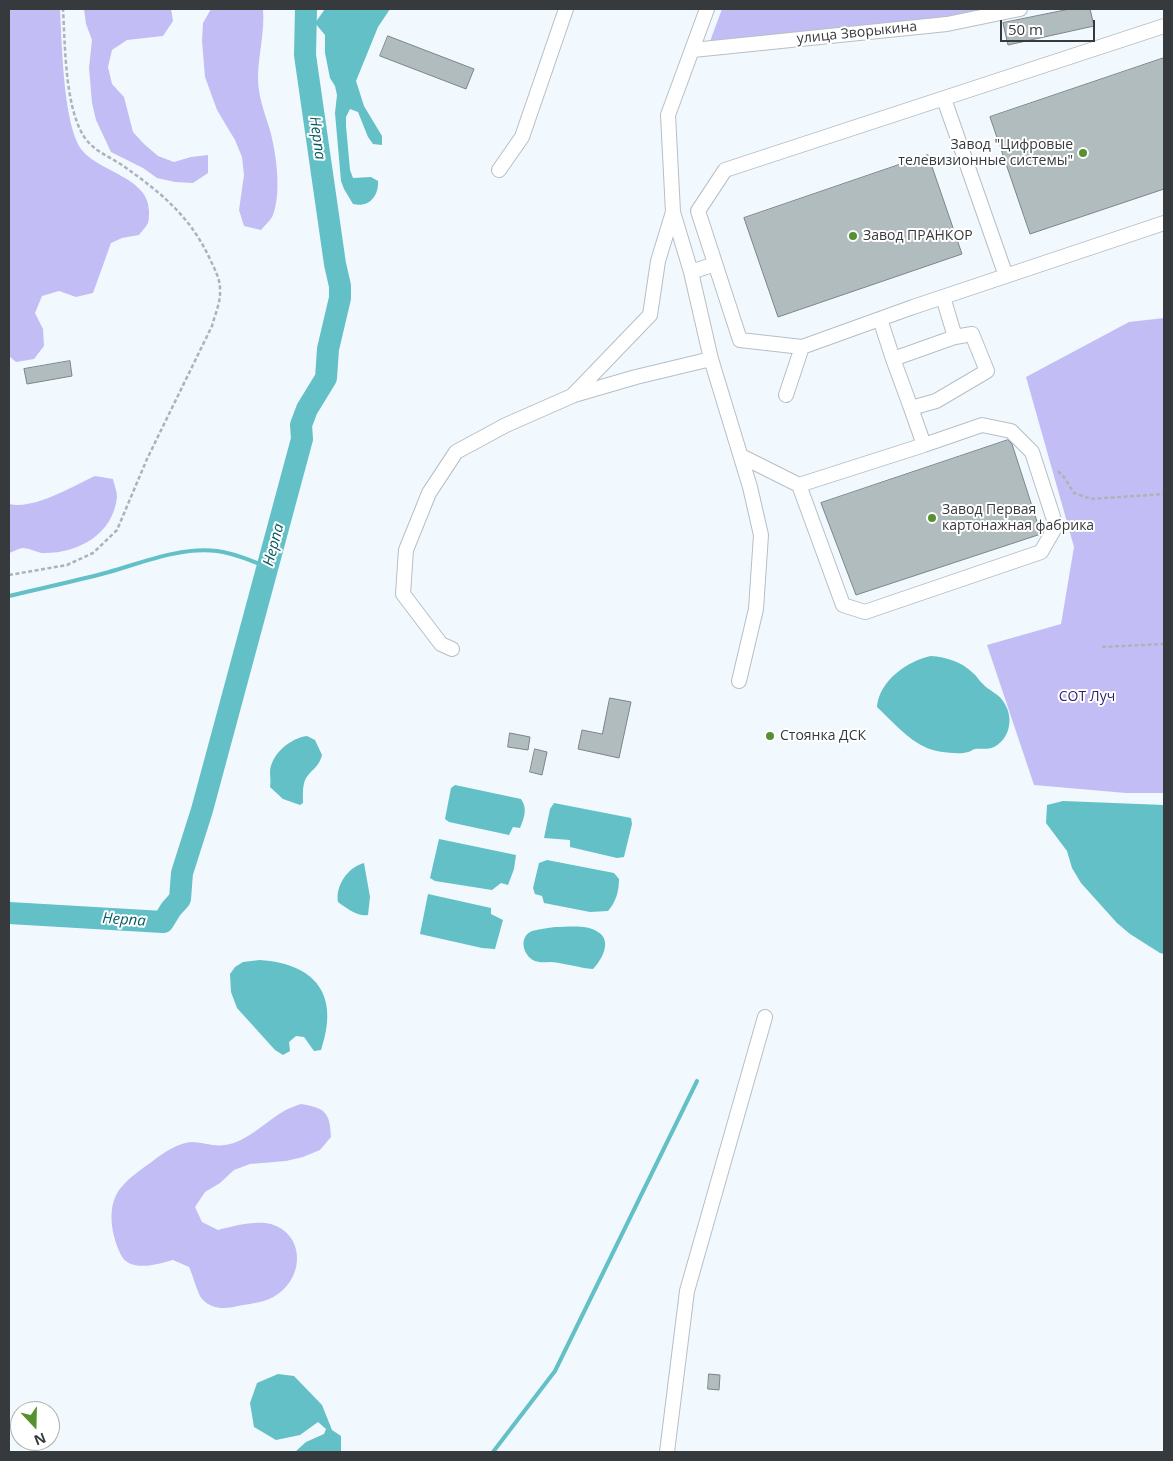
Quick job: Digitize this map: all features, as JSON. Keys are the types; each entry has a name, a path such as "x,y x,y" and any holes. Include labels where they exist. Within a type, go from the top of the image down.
{"street":[{"path":"499,170 522,137 566,9"},
{"path":"707,9 668,115 673,212 711,359 750,487 761,535 756,609 739,681"},
{"name":"улица Зворыкина","path":"693,50 947,24 1020,9"},
{"path":"1164,26 725,170 698,211 740,340 802,348 943,297 1164,223"},
{"path":"944,99 1006,276"},
{"path":"572,396 650,315 658,261 673,212"},
{"path":"690,272 715,264"},
{"path":"943,297 955,337"},
{"path":"880,319 924,445"},
{"path":"893,359 955,337 972,334 987,371 936,401 911,408"},
{"path":"786,395 802,348"},
{"path":"452,649 440,644 403,594 406,550 429,493 456,452 506,425 572,396 636,377 711,359"},
{"path":"741,456 799,485 843,605 865,612 1041,552 1056,526 1032,452 1011,431 982,425 799,485"},
{"path":"666,1452 686,1291 765,1017"}],"path":[{"path":"9,575 67,565 93,553 117,530 147,459 212,326 219,304 220,289 217,273 196,232 181,213 128,170 98,151 84,136 78,124 68,80 63,9"},
{"path":"1058,471 1064,476 1074,493 1090,499 1164,494"},
{"path":"1102,647 1164,644"}],"green space":[{"path":"9,9 60,9 64,81 70,120 75,137 81,149 89,157 141,190 147,200 149,211 148,223 139,235 122,238 111,243 93,293 76,297 59,291 42,296 35,313 43,329 44,346 34,359 16,362 9,356"},
{"path":"84,9 171,9 173,21 163,36 127,40 112,50 108,67 112,84 124,97 133,132 144,144 158,156 174,162 208,155 208,173 193,183 175,182 157,178 143,168 111,152 96,120 92,103 89,68 92,40 86,24"},
{"path":"211,9 263,9 258,84 274,147 278,183 276,206 273,215 261,230 244,226 239,210 244,175 242,157 235,140 217,110 205,77 202,41 203,23"},
{"path":"722,9 988,9 950,19 709,44"},
{"name":"СОТ Луч","path":"1164,318 1164,793 1126,793 1034,785 987,645 1061,624 1074,547 1026,377 1129,322"},
{"path":"95,476 113,479 117,495 109,522 101,532 80,546 68,550 42,553 23,548 9,553 9,504 30,504 65,491"},
{"path":"301,1104 316,1107 325,1113 327,1117 331,1137 320,1150 286,1161 250,1164 234,1170 220,1183 205,1192 195,1207 202,1222 218,1230 258,1223 271,1224 282,1229 290,1236 297,1256 293,1276 287,1286 269,1299 229,1308 219,1308 206,1303 202,1299 189,1267 173,1260 145,1266 138,1266 125,1261 115,1240 112,1214 115,1198 119,1190 131,1178 162,1154 176,1146 191,1142 217,1145 233,1143 248,1136 284,1111"}],"water":[{"path":"325,9 390,9 378,27 356,81 364,106 382,136 382,145 373,144 368,137 358,112 350,109 346,117 350,170 353,178 371,177 378,181 377,191 372,200 359,205 353,204 341,181 335,113 337,95 335,86 330,78 325,53 325,35 315,23"},
{"path":"931,656 948,659 964,666 1001,698 1009,713 1009,726 1000,743 991,748 975,749 964,753 948,753 931,749 920,745 907,735 877,707 883,689 896,674 913,662"},
{"path":"307,736 315,740 322,755 317,765 306,778 303,787 303,803 300,805 283,799 270,787 270,771 274,758 283,748 301,737"},
{"path":"455,785 521,799 525,810 520,828 513,827 509,835 449,822 445,819 451,788"},
{"path":"1063,801 1164,805 1164,954 1130,934 1117,923 1081,883 1072,868 1067,851 1046,823 1047,805"},
{"path":"554,803 631,818 632,824 624,857 617,858 570,847 570,840 544,838 550,809"},
{"path":"439,839 516,855 514,869 508,885 501,883 492,890 435,881 430,878"},
{"path":"547,860 614,873 619,879 619,883 611,908 608,911 590,912 544,903 542,896 535,894 533,888 539,863"},
{"path":"364,863 370,897 368,915 360,915 338,902 338,896 344,878 358,865"},
{"path":"428,894 491,908 491,914 503,920 495,949 482,948 420,934"},
{"path":"577,926 594,929 602,936 605,940 604,951 593,969 551,962 537,962 527,955 524,942 528,934 535,930"},
{"path":"260,960 296,968 309,976 319,986 325,998 327,1013 326,1031 321,1050 314,1051 304,1037 296,1036 289,1042 290,1051 283,1055 275,1050 237,1008 231,992 230,974 235,967 243,962"},
{"path":"278,1374 294,1376 322,1405 332,1430 341,1436 341,1452 292,1452 296,1451 306,1442 324,1434 326,1429 318,1422 300,1435 276,1440 254,1427 250,1403 257,1383"}],"building":[{"path":"1070,9 1090,9 1094,26 1008,45 1003,23"},
{"path":"388,36 474,69 466,89 380,56"},
{"name":"Завод \"Цифровые телевизионные системы\"","path":"1164,58 1164,189 1030,234 990,117"},
{"name":"Завод ПРАНКОР","path":"928,155 962,254 778,317 744,218"},
{"path":"70,361 72,376 27,384 24,369"},
{"name":"Завод Первая картонажная фабрика","path":"1008,440 1012,444 1041,534 856,595 821,503"},
{"path":"610,698 631,702 619,758 578,749 582,730 602,734"},
{"path":"510,733 530,737 528,750 508,747"},
{"path":"535,749 547,752 542,775 530,772"},
{"path":"709,1374 720,1375 719,1390 708,1389"}],"waterway":[{"name":"Нерпа","path":"9,913 163,922 180,899 182,873 202,810 302,439 301,425 307,409 326,378 328,349 340,298 340,286 335,264 305,55 306,9"},
{"path":"9,596 97,575 162,556 189,551 224,552 268,567"},
{"path":"493,1452 555,1371 697,1081"}],"place":[{"name":"Завод \"Цифровые телевизионные системы\"","path":"1083,153"},
{"name":"Завод ПРАНКОР","path":"853,236"},
{"name":"Завод Первая картонажная фабрика","path":"932,518"},
{"name":"Стоянка ДСК","path":"770,736"}]}
